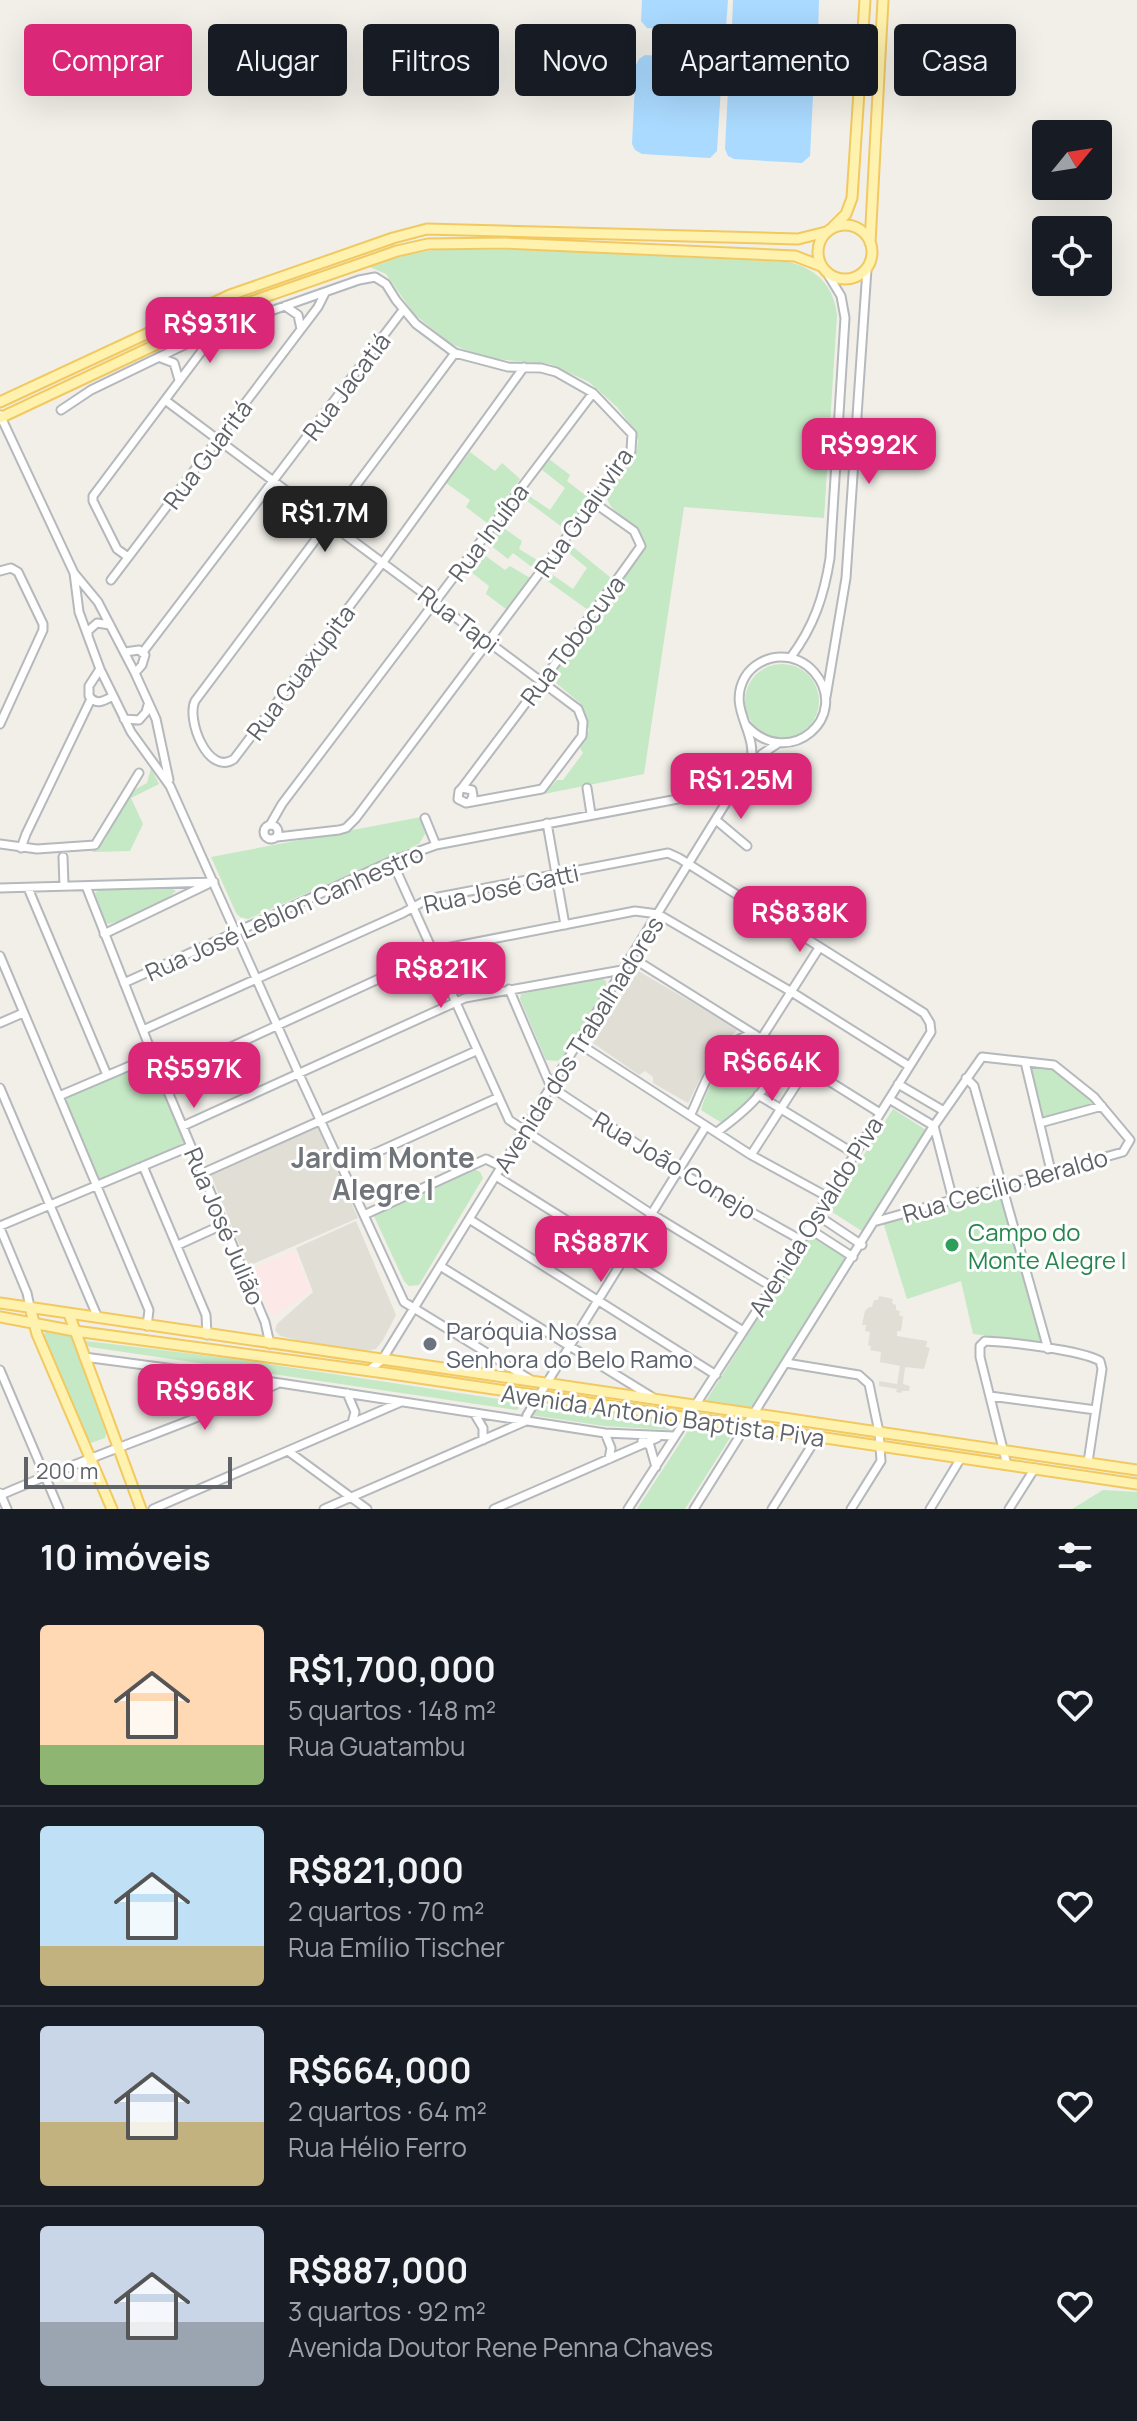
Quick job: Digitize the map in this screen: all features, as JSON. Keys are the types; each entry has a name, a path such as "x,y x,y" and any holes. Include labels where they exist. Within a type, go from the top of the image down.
{"main road":[{"path":"824,269 818,248 846,214 852,198 865,0"},
{"path":"0,417 236,307 397,251 428,244 505,243 795,256 843,280 860,275 867,269 872,252 883,0"},
{"path":"0,402 230,295 427,229 798,239 842,225 859,229 870,243"},
{"name":"Avenida Antonio Baptista Piva","path":"0,1303 99,1320 1137,1470"},
{"path":"30,1307 33,1322 112,1509"},
{"path":"69,1314 141,1509"},
{"name":"Avenida Antonio Baptista Piva","path":"0,1317 75,1331 385,1373 1137,1484"},
{"path":"316,1364 320,1356 318,1351"}],"street":[{"path":"791,657 803,641 824,595 830,558 845,318 841,296 824,269"},
{"path":"746,725 754,734 777,744 794,742 807,736 818,725 824,712 846,578 867,269"},
{"name":"Rua Guaiuvira","path":"61,410 91,390 211,332 375,277 386,284 416,324 455,353 508,367 556,372 593,393 632,434 633,445 593,502 351,824 339,830 277,837"},
{"name":"Rua Guaritá","path":"111,580 219,440 325,293"},
{"path":"285,306 298,315 301,329"},
{"name":"Rua Jacatiá","path":"135,673 145,660 143,652 403,310"},
{"path":"128,557 117,549 93,496 201,352 211,332"},
{"path":"330,522 455,353"},
{"path":"161,358 174,363 179,380"},
{"name":"Rua Guaxupita","path":"330,522 195,701 192,718 210,757 221,764 234,759 383,562 524,367"},
{"name":"Rua Inuíba","path":"277,837 278,829 270,825 282,804 593,393"},
{"name":"Rua Tapi","path":"165,400 578,709 583,722 582,736 542,789 470,802"},
{"path":"0,417 74,573 98,602 135,673 156,719 170,786"},
{"name":"Rua Tobocuva","path":"470,802 472,790 462,788 641,546 634,531 593,502"},
{"path":"0,571 11,568 21,575 43,624 0,724"},
{"path":"74,573 79,612 100,669 124,719 170,786 404,1302 533,1382"},
{"path":"87,638 88,631 97,623 107,623 112,627"},
{"path":"125,652 143,652"},
{"path":"749,770 754,750 739,709 739,691 746,675 758,663 774,657 791,657 808,665 820,679 826,697"},
{"path":"21,848 91,699 88,689 100,669"},
{"path":"91,699 100,702 113,696"},
{"path":"124,719 134,721 143,717 148,703"},
{"name":"Avenida dos Trabalhadores","path":"367,1371 382,1360 727,801 767,749 777,744"},
{"path":"0,844 21,848 95,845 139,773"},
{"path":"587,788 591,814"},
{"name":"Rua José Leblon Canhestro","path":"124,983 392,861 436,845 704,794 727,801"},
{"path":"425,818 436,845"},
{"path":"716,820 747,846"},
{"path":"547,823 565,925"},
{"name":"Rua José Gatti","path":"143,1030 428,899 668,853 924,1013 930,1023"},
{"path":"63,857 64,886"},
{"path":"392,861 509,1120 650,1213 772,1287"},
{"path":"0,888 214,882"},
{"path":"104,934 214,882"},
{"path":"172,901 180,893 176,883"},
{"name":"Rua José Julião","path":"86,886 153,1056 265,1322 270,1344"},
{"path":"28,888 107,1075"},
{"path":"163,1078 446,948 635,911 658,914 790,991 909,1066"},
{"path":"758,1036 819,948"},
{"path":"0,956 149,1310 147,1326"},
{"path":"631,957 880,1113"},
{"path":"183,1126 465,998 622,970"},
{"path":"509,989 551,1087"},
{"path":"0,1023 23,1013"},
{"name":"Avenida Osvaldo Piva","path":"686,1418 772,1287 931,1032 930,1023"},
{"path":"691,1114 704,1081 732,1043 743,1036 758,1036"},
{"path":"578,1043 751,1155 828,1197"},
{"path":"717,1132 744,1112 758,1095 772,1071 776,1057 774,1047"},
{"path":"203,1173 476,1051"},
{"path":"59,1096 153,1056"},
{"path":"694,1509 934,1126 982,1057 1054,1065 1102,1106"},
{"path":"1025,1062 1051,1171"},
{"path":"751,1155 807,1068"},
{"path":"966,1078 974,1086 1048,1349"},
{"path":"898,1084 944,1111"},
{"name":"Rua João Conejo","path":"551,1087 678,1171 801,1240"},
{"path":"0,1088 99,1320"},
{"path":"758,1095 855,1154"},
{"path":"342,1168 497,1098"},
{"path":"889,1099 934,1126 953,1200"},
{"path":"1040,1123 1102,1106"},
{"name":"Rua Cecílio Beraldo","path":"877,1221 1123,1152 1129,1145 1128,1136 1102,1106"},
{"path":"526,1421 568,1345 706,1126"},
{"path":"30,1307 0,1227 191,1146"},
{"path":"364,1215 486,1159 502,1167"},
{"path":"143,1166 206,1315 207,1335"},
{"path":"496,1176 743,1331"},
{"path":"817,1215 862,1245"},
{"path":"469,1219 716,1375"},
{"path":"178,1245 224,1224"},
{"path":"808,1228 853,1257"},
{"path":"440,1266 657,1400"},
{"path":"1007,1465 979,1350 985,1341 1048,1349 1100,1361 1102,1365 1088,1462"},
{"path":"84,1357 280,1383 605,1433 673,1436"},
{"path":"382,1360 385,1373"},
{"path":"786,1363 865,1378 869,1384 881,1446 879,1466 851,1509"},
{"path":"0,1370 59,1509"},
{"path":"222,1375 232,1390 225,1407"},
{"path":"7,1509 0,1493 89,1457 117,1450 280,1383"},
{"path":"347,1393 355,1412 352,1423"},
{"path":"990,1396 1096,1410"},
{"path":"153,1509 401,1402"},
{"path":"474,1413 483,1428 483,1440"},
{"path":"628,1509 686,1418"},
{"path":"324,1509 526,1421"},
{"path":"605,1433 611,1448 609,1459"},
{"path":"634,1435 646,1443 655,1458 656,1467"},
{"path":"494,1509 659,1437"},
{"path":"772,1509 817,1437"},
{"path":"288,1451 367,1509"},
{"path":"930,1509 961,1458"},
{"path":"1009,1509 1035,1468"}],"shaded area":[{"path":"638,971 738,1029 712,1055 688,1103 653,1083 653,1077 645,1071 639,1075 593,1043"},
{"path":"317,1126 358,1218 248,1266 211,1175"},
{"path":"356,1221 396,1315 383,1340 376,1349 366,1351 280,1336 275,1330 277,1324 313,1292 296,1248"},
{"path":"294,1250 311,1291 271,1318 252,1269"},
{"path":"879,1296 893,1299 892,1303 903,1317 897,1336 927,1341 926,1347 930,1348 924,1369 905,1367 903,1384 910,1386 909,1391 901,1393 896,1392 897,1389 879,1386 879,1381 897,1384 900,1366 880,1362 881,1352 870,1350 870,1332 865,1331 866,1325 862,1325 865,1311"}],"green space":[{"path":"434,250 528,250 789,262 816,274 832,295 837,315 824,518 684,507 644,774 544,794 557,780 563,780 583,753 580,748 589,730 580,703 555,682 555,671 593,627 591,621 645,547 638,530 617,513 607,499 607,490 637,450 638,440 617,407 589,382 550,364 495,359 450,343 414,314 386,274 370,267 405,255"},
{"path":"470,452 495,471 502,463 520,479 487,523 466,507 470,500 446,483"},
{"path":"549,459 570,475 567,481 589,498 566,530 519,495 522,491 550,510 565,488 541,469"},
{"path":"498,524 522,541 519,549 537,560 541,556 544,559 536,570 513,553 508,559 485,541"},
{"path":"567,542 611,578 588,610 542,577 547,571 573,589 587,568 563,548"},
{"path":"480,552 505,570 510,566 530,578 506,609 486,594 489,586 466,568"},
{"path":"775,664 789,664 803,670 813,680 819,701 813,722 803,732 789,738 775,738 761,732 751,722 745,708 745,694 751,680 761,670"},
{"path":"151,768 159,784 131,798 143,824 130,851 92,852 105,840 127,794 147,783"},
{"path":"421,817 425,834 419,844 248,919 236,913 211,857"},
{"path":"171,888 176,891 154,906 108,924 104,921 95,893 99,890"},
{"path":"599,977 606,981 606,987 562,1058 546,1060 520,999 521,994"},
{"path":"753,1038 768,1050 769,1072 745,1106 722,1123 701,1110 705,1099 726,1059"},
{"path":"145,1061 153,1063 184,1135 183,1142 177,1148 99,1178 65,1103 68,1094"},
{"path":"1029,1065 1052,1068 1097,1106 1042,1120"},
{"path":"893,1109 926,1130 865,1233 829,1210"},
{"path":"473,1168 483,1178 419,1285 409,1286 374,1216"},
{"path":"1000,1190 1041,1342 973,1334 961,1281 907,1299 883,1222"},
{"path":"810,1236 848,1259 754,1408 706,1401"},
{"path":"46,1330 70,1334 106,1433 105,1438 91,1443 88,1440 47,1348"},
{"path":"86,1341 228,1358 524,1403 517,1410 90,1347"},
{"path":"538,1405 665,1420 672,1426 669,1430 604,1426 531,1415"},
{"path":"691,1426 735,1430 685,1509 637,1509"},
{"path":"1103,1490 1137,1492 1137,1509 1072,1509"}],"water":[{"path":"642,0 728,0 726,24 652,24 652,28 647,28 641,21"},
{"path":"733,0 819,0 818,24 732,24"},
{"path":"652,56 652,96 720,96 717,151 710,158 642,154 635,150 632,144 636,65 639,59"},
{"path":"728,96 813,96 810,156 802,163 734,159 728,156 725,149"}],"place":[{"name":"Campo do Monte Alegre l","path":"952,1245"},
{"name":"Paróquia Nossa Senhora do Belo Ramo","path":"430,1344"}],"district":[{"name":"Jardim Monte Alegre I","path":"383,1173"}]}
